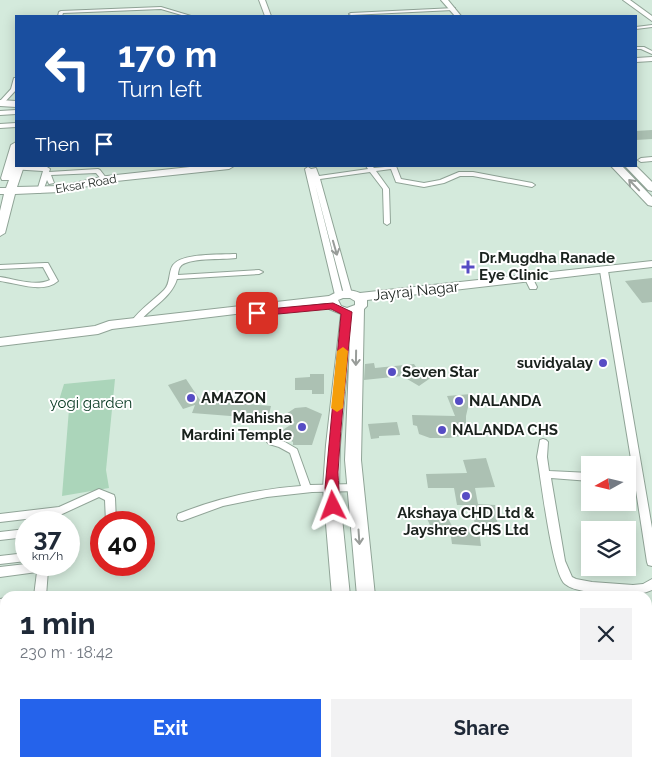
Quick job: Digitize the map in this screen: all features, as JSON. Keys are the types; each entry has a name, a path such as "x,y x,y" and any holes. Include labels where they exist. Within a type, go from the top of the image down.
{"street":[{"path":"262,0 268,15"},
{"path":"436,0 444,10"},
{"path":"444,0 451,13"},
{"path":"155,4 161,8 186,15"},
{"path":"636,4 652,15"},
{"path":"636,4 652,19"},
{"path":"60,15 61,12 161,8"},
{"path":"100,15 102,10"},
{"path":"351,14 391,14 444,10 451,13"},
{"path":"637,28 652,26"},
{"path":"637,48 642,48 652,53"},
{"path":"637,61 652,60"},
{"path":"1,103 14,89 15,84"},
{"path":"1,103 15,104"},
{"path":"0,113 15,112"},
{"path":"0,126 15,126"},
{"path":"641,160 652,159"},
{"path":"1,226 3,192 16,167 47,168 40,191"},
{"name":"Eksar Road","path":"3,192 60,189 104,179 220,167"},
{"path":"315,182 370,168 393,167 398,181 424,185 442,182 459,174 473,174 532,185"},
{"path":"617,167 652,203"},
{"path":"631,167 652,188"},
{"path":"370,168 386,189 387,223"},
{"path":"311,169 323,219 322,229 332,268 347,302"},
{"path":"52,183 47,174 59,171 65,173 98,170 104,179"},
{"path":"323,219 330,229 341,268 347,302 331,488 341,591"},
{"path":"322,229 330,229"},
{"path":"135,322 142,310 169,289 175,277 175,268 183,261 233,256"},
{"name":"Jayraj Nagar","path":"366,591 353,460 347,302 642,270 652,264"},
{"path":"0,267 45,265 54,281 48,284 30,284 0,279"},
{"path":"332,268 341,268"},
{"path":"175,277 259,272"},
{"path":"605,274 652,562"},
{"path":"0,342 98,330 109,325 135,322 347,302"},
{"path":"98,330 109,334 251,311"},
{"path":"272,442 282,444 294,451 307,490"},
{"path":"543,442 542,457 560,561 563,572 570,582 582,586 637,590 648,588 652,584"},
{"path":"545,474 581,476"},
{"path":"636,481 640,481"},
{"path":"182,517 207,505 233,500 307,490 356,488"},
{"path":"0,518 60,511 99,493 110,498 111,511"},
{"path":"0,536 15,534"},
{"path":"0,560 15,558"},
{"path":"0,572 40,567 43,570 41,591"}],"green space":[{"name":"yogi garden","path":"115,379 106,470 109,488 62,496 69,409 61,405 60,397 64,384"}],"building":[{"path":"652,130 652,139 637,140 637,131"},
{"path":"652,278 652,302 642,303 625,281"},
{"name":"Seven Star","path":"374,363 375,368 414,364 432,377 419,386 402,376 364,380 365,364"},
{"path":"310,374 324,374 324,394 312,394 312,390 295,390 295,378 310,377"},
{"name":"AMAZON","path":"186,379 200,400 271,406 268,419 192,413 195,405 183,409 168,385"},
{"name":"NALANDA CHS","path":"471,394 466,416 466,435 449,438 430,438 419,434 417,426 413,425 412,415 455,416 447,396"},
{"name":"Mahisha Mardini Temple","path":"306,407 322,414 312,445 293,445 293,442 278,433 295,422 287,421 286,414 295,408"},
{"path":"397,422 400,435 379,436 379,438 371,439 368,424"},
{"name":"Akshaya CHD Ltd & Jayshree CHS Ltd","path":"486,458 495,487 475,488 478,504 495,505 498,527 475,526 472,505 457,505 454,488 428,488 426,474 467,473 463,460"},
{"path":"443,508 453,528 479,530 481,546 452,544 450,530 434,534 424,512"}],"slow traffic":[{"path":"337,408 343,351"}],"place":[{"name":"Dr.Mugdha Ranade Eye Clinic","path":"468,267"},
{"name":"suvidyalay","path":"603,363"},
{"name":"Seven Star","path":"392,372"},
{"name":"AMAZON","path":"191,398"},
{"name":"NALANDA","path":"459,401"},
{"name":"Mahisha Mardini Temple","path":"302,427"},
{"name":"NALANDA CHS","path":"442,430"},
{"name":"Akshaya CHD Ltd & Jayshree CHS Ltd","path":"466,496"}],"route":[{"path":"257,313 333,306 336,309 347,312 334,445 331,488 333,506"}]}
